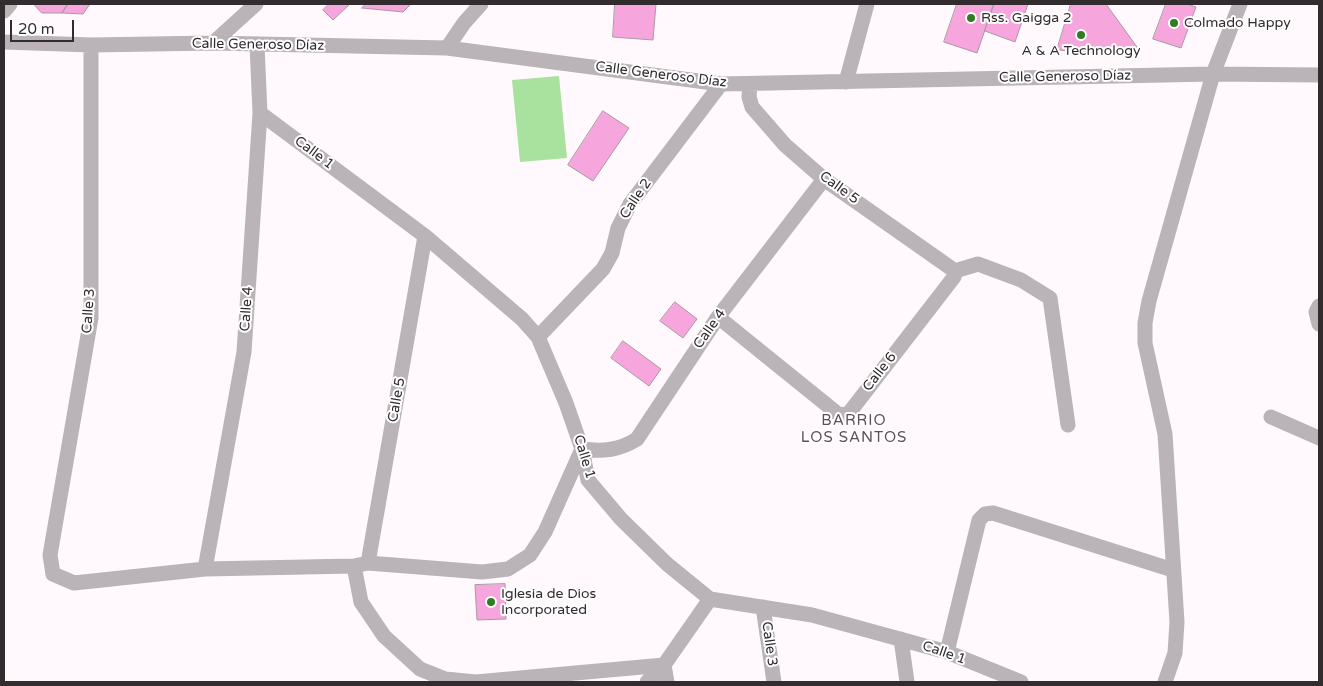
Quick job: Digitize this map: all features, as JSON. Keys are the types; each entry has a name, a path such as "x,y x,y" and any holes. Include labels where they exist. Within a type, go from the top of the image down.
{"street":[{"path":"4,11 10,4"},
{"path":"213,43 256,4"},
{"path":"447,48 464,23 481,4"},
{"path":"846,82 867,4"},
{"path":"1165,682 1177,640 1164,434 1145,343 1145,323 1149,301 1213,74 1240,4"},
{"name":"Calle Generoso Díaz","path":"4,42 92,45 213,43 447,48 721,84 1213,74 1319,75"},
{"name":"Calle 3","path":"92,45 91,318 50,555 53,574 74,583 205,569"},
{"name":"Calle 4","path":"205,569 244,352 260,113 257,45"},
{"name":"Calle 2","path":"538,337 602,269 612,253 618,228 630,204 721,84"},
{"name":"Calle 5","path":"750,84 749,97 752,107 785,145 824,179 955,271"},
{"name":"Calle 1","path":"260,113 425,236 522,319 538,337 566,403 582,449 588,480 621,519 667,564 710,599 812,615 947,652 1021,682"},
{"name":"Calle 4","path":"582,449 609,450 625,446 637,439 718,317 824,179"},
{"name":"Calle 5","path":"361,564 425,236"},
{"path":"955,271 978,264 1021,280 1050,298 1068,425"},
{"name":"Calle 6","path":"718,317 838,414 844,415 849,413 954,277 955,271"},
{"path":"1319,306 1316,312 1319,324"},
{"path":"1271,417 1319,438"},
{"path":"205,569 361,564 482,572 508,569 530,555 545,532 582,449"},
{"path":"947,652 979,520 985,514 993,513 1173,570"},
{"path":"361,564 361,602 384,636 420,669 444,678 476,682 519,680 664,665"},
{"path":"647,682 664,665 710,599"},
{"name":"Calle 3","path":"763,606 774,682"},
{"path":"901,639 907,682"},
{"path":"664,665 667,682"}],"green space":[{"path":"559,76 567,158 520,162 512,80"}],"building":[{"path":"34,4 68,4 62,13 42,13"},
{"path":"68,4 90,4 83,14 62,13"},
{"path":"329,4 350,4 333,20 323,10"},
{"path":"366,4 411,4 403,12 362,8"},
{"path":"615,4 656,4 653,40 613,37"},
{"name":"Rss. Gaigga 2","path":"957,4 994,4 977,53 944,42"},
{"path":"994,4 1028,4 1015,42 985,31"},
{"path":"1071,4 1106,4 1137,47 1122,54 1057,50"},
{"name":"Colmado Happy","path":"1166,4 1187,4 1196,7 1181,48 1153,39"},
{"path":"603,111 629,128 593,181 568,165"},
{"path":"675,302 697,319 683,338 660,321"},
{"path":"623,341 661,369 649,386 611,358"},
{"name":"Iglesia de Dios Incorporated","path":"505,584 506,619 477,620 475,585"}],"place":[{"name":"Rss. Gaigga 2","path":"971,18"},
{"name":"Colmado Happy","path":"1174,23"},
{"name":"A & A Technology","path":"1081,35"},
{"name":"Iglesia de Dios Incorporated","path":"491,602"}],"district":[{"name":"BARRIO LOS SANTOS","path":"854,430"}]}
